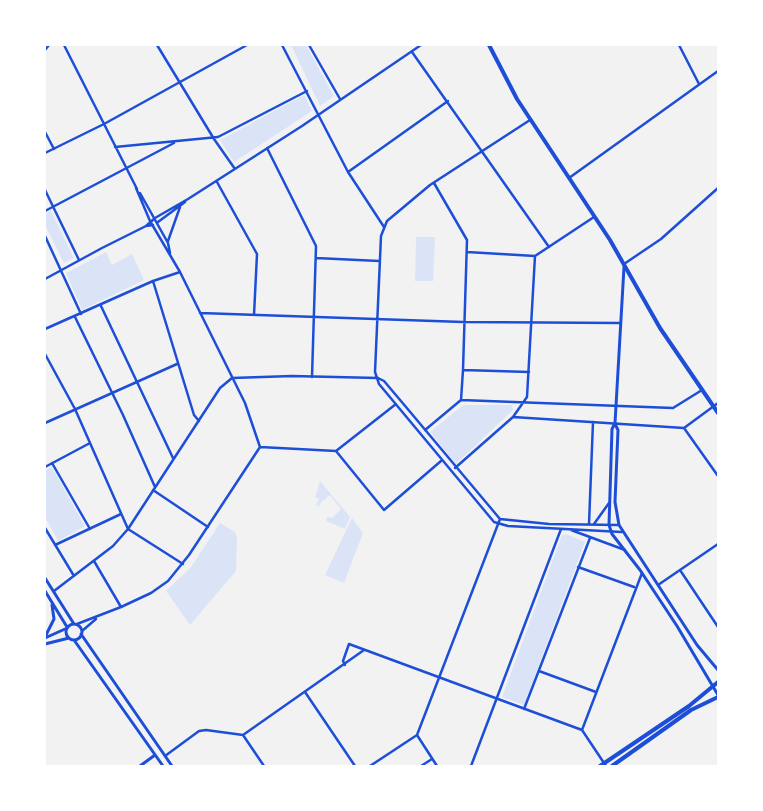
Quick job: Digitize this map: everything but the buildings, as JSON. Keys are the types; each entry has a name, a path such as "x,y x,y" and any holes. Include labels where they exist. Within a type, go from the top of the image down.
{"main road":[{"path":"489,45 506,80 530,120 595,216 660,328 718,413"},
{"path":"604,765 689,706 718,682"},
{"path":"612,766 691,710 718,696"}],"street":[{"path":"45,50 49,45"},
{"path":"64,45 126,170 168,243 171,256"},
{"path":"157,45 213,138 235,169"},
{"path":"45,152 104,124 246,45"},
{"path":"282,45 348,172 384,228"},
{"path":"309,45 340,100"},
{"path":"146,226 150,221 217,181 421,45"},
{"path":"679,45 700,84"},
{"path":"412,51 549,247"},
{"path":"569,178 718,71"},
{"path":"115,147 213,138 223,135 307,91"},
{"path":"348,172 448,101"},
{"path":"530,120 481,150 434,183 387,221 381,236 374,366 379,384 490,519 498,524 622,532"},
{"path":"45,132 54,149"},
{"path":"45,211 126,170 175,142"},
{"path":"267,148 314,240 316,258 312,377"},
{"path":"217,181 257,254 254,315"},
{"path":"434,183 467,240 461,400"},
{"path":"136,188 150,221 180,272 245,403 260,447"},
{"path":"718,188 661,239 624,264 615,423 612,429 608,525 610,531 642,573 693,650 718,696"},
{"path":"45,190 79,260"},
{"path":"45,279 146,226 157,223 188,199"},
{"path":"168,243 181,205"},
{"path":"466,252 535,256 595,216"},
{"path":"45,236 81,314"},
{"path":"455,468 512,417 524,403 528,393 530,323 535,256"},
{"path":"316,258 379,261"},
{"path":"45,329 153,281 180,272"},
{"path":"153,281 177,364 194,415 199,421"},
{"path":"100,306 174,459"},
{"path":"200,313 463,322 621,323"},
{"path":"75,317 112,392 154,489 208,527"},
{"path":"45,354 75,409 128,529 182,564"},
{"path":"45,423 135,381 177,364"},
{"path":"462,370 529,372"},
{"path":"54,592 94,561 128,529 220,388 232,378 378,378 384,381 455,468 500,519 619,525"},
{"path":"425,430 461,400 673,408 702,390"},
{"path":"512,417 684,428 718,403"},
{"path":"260,447 336,451 396,404"},
{"path":"589,524 593,422"},
{"path":"615,423 618,430 615,502 619,525 697,645 718,670"},
{"path":"684,428 718,476"},
{"path":"45,467 90,443"},
{"path":"45,638 122,607 150,593 168,581 208,527 260,447"},
{"path":"336,451 384,510 441,460"},
{"path":"52,463 90,529"},
{"path":"594,524 609,503"},
{"path":"55,545 121,514"},
{"path":"370,766 417,735 500,519"},
{"path":"45,528 74,576"},
{"path":"471,766 561,529"},
{"path":"570,530 625,550"},
{"path":"524,709 590,538"},
{"path":"658,586 718,544"},
{"path":"94,561 122,607"},
{"path":"578,568 634,587"},
{"path":"680,570 718,627"},
{"path":"582,730 634,587 642,573"},
{"path":"45,578 172,766"},
{"path":"45,591 67,628 69,638"},
{"path":"45,638 54,619 52,602"},
{"path":"74,640 100,616"},
{"path":"45,649 46,644 69,638 74,640 163,766"},
{"path":"345,665 343,661 349,644 439,679 582,730 604,765"},
{"path":"165,756 202,730 243,735 364,650"},
{"path":"539,671 596,692"},
{"path":"305,692 355,766"},
{"path":"243,735 264,766"},
{"path":"417,735 437,766"},
{"path":"140,766 155,755"},
{"path":"421,766 432,759"}],"shaded area":[{"path":"291,45 306,45 334,96 320,106"},
{"path":"305,96 312,111 234,162 220,140"},
{"path":"51,211 74,258 64,263 45,225 45,213"},
{"path":"416,237 435,237 433,281 415,281"},
{"path":"106,252 112,265 132,254 144,280 82,310 66,273"},
{"path":"463,405 512,405 513,410 456,464 430,432"},
{"path":"52,467 85,526 58,541 45,517 45,471"},
{"path":"320,481 350,517 345,529 326,521 327,517 332,518 341,509 330,495 321,502 319,507 316,505 319,499 315,497"},
{"path":"352,518 363,533 344,583 325,575"},
{"path":"220,523 235,532 237,539 236,571 190,625 166,591 191,567"},
{"path":"566,534 585,542 524,705 502,697 562,535"}]}
